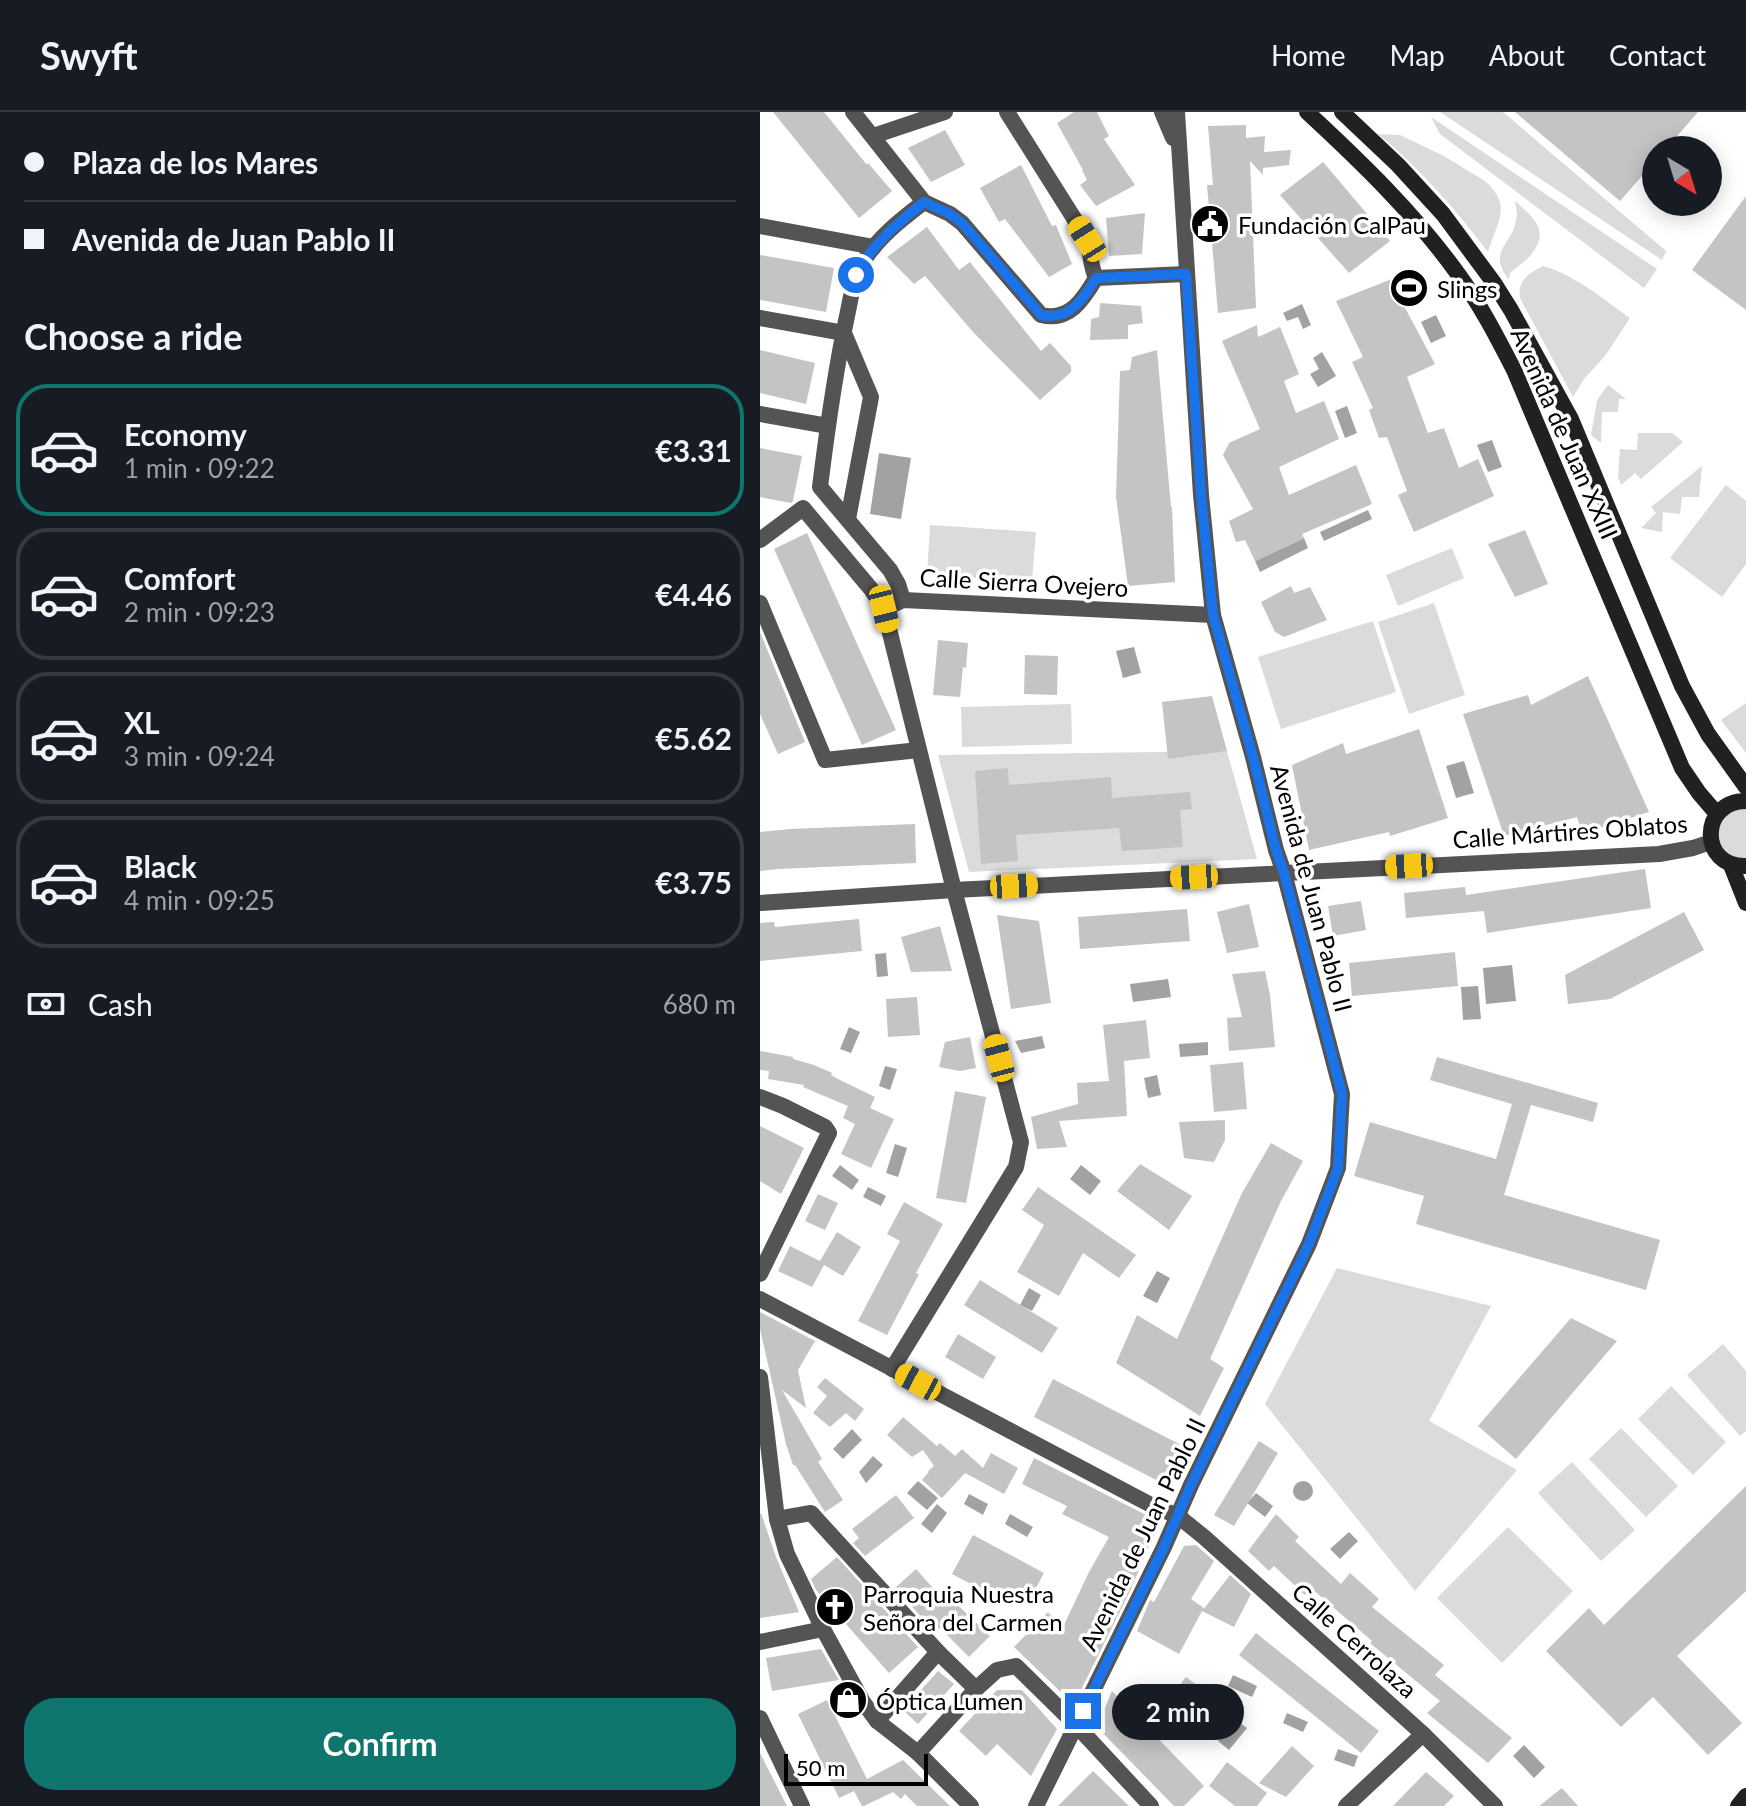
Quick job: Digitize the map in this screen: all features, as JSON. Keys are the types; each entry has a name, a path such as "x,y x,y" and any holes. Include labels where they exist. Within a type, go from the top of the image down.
{"main road":[{"name":"Avenida de Juan XXIII","path":"1307,112 1415,219 1459,274 1487,319 1514,370 1682,768 1717,814"},
{"name":"Avenida de Juan XXIII","path":"1342,112 1398,165 1443,214 1511,310 1571,419 1682,686 1708,734 1746,787"},
{"path":"1746,801 1726,805 1717,814 1710,832 1715,852 1722,860 1739,866 1746,903"},
{"path":"1738,1806 1746,1796"}],"street":[{"path":"853,112 924,202 962,223 1041,315 1057,317 1073,309 1096,278"},
{"path":"873,136 945,112"},
{"path":"1007,112 1087,239 1096,278"},
{"name":"Avenida de Juan Pablo II","path":"1162,112 1179,159"},
{"name":"Avenida de Juan Pablo II","path":"1036,1806 1309,1244 1338,1168 1342,1094 1213,615 1201,495 1177,112"},
{"path":"903,600 890,570 820,487 856,275 874,247 924,202"},
{"path":"760,226 874,247"},
{"path":"1096,278 1186,274"},
{"path":"760,318 844,333"},
{"path":"844,333 871,397 848,519"},
{"path":"760,414 828,426"},
{"path":"760,540 803,508 884,609 1021,1142 1016,1167 892,1369"},
{"name":"Calle Sierra Ovejero","path":"884,609 903,600 1213,615"},
{"path":"760,603 825,760 919,750"},
{"name":"Calle Mártires Oblatos","path":"760,903 954,890 1659,854 1711,842"},
{"path":"760,1097 825,1127 829,1133 760,1274"},
{"name":"Calle Cerrolaza","path":"760,1299 1153,1506 1178,1516 1423,1734 1495,1806"},
{"path":"760,1377 777,1519 787,1554 823,1629 863,1702 877,1721 918,1753 971,1806"},
{"path":"777,1519 811,1513 938,1652 976,1689"},
{"path":"760,1642 823,1629"},
{"path":"877,1721 938,1652"},
{"path":"918,1753 997,1670 1016,1666 1151,1806"},
{"path":"760,1718 802,1806"},
{"path":"1346,1806 1423,1734"}],"shaded area":[{"path":"1440,112 1503,112 1666,251 1662,260"},
{"path":"1431,117 1657,269 1644,288 1440,134"},
{"path":"1378,134 1400,135 1442,155 1485,181 1494,190 1501,207 1488,252 1436,190"},
{"path":"1515,201 1534,219 1539,239 1530,256 1510,273 1509,280 1500,255 1516,221"},
{"path":"1543,266 1577,281 1630,318 1573,397 1520,298 1520,287 1525,278"},
{"path":"1302,304 1311,325 1303,329 1298,317 1287,321 1283,313"},
{"path":"1436,315 1446,336 1431,343 1421,322"},
{"path":"1322,352 1336,376 1318,387 1310,374 1319,369 1313,358"},
{"path":"1608,385 1626,399 1619,399 1618,412 1602,412 1601,443 1591,435 1597,400"},
{"path":"1347,406 1357,433 1345,438 1335,411"},
{"path":"1638,433 1672,433 1683,442 1641,479 1635,473 1621,485 1618,477 1620,449 1637,450"},
{"path":"1492,440 1502,467 1488,472 1477,445"},
{"path":"879,453 911,458 901,519 870,514"},
{"path":"1702,466 1699,497 1682,497 1680,514 1663,512 1662,532 1641,528 1656,513 1651,507"},
{"path":"1726,485 1746,501 1746,564 1722,597 1670,558"},
{"path":"1368,510 1372,519 1324,541 1320,532"},
{"path":"930,525 1036,532 1032,581 927,575"},
{"path":"1304,538 1308,548 1260,572 1255,561"},
{"path":"1452,548 1464,578 1398,606 1386,575"},
{"path":"1434,603 1465,695 1409,714 1378,622"},
{"path":"1373,621 1396,692 1281,729 1258,657"},
{"path":"1134,647 1141,673 1123,678 1116,651"},
{"path":"1746,703 1746,753 1721,720"},
{"path":"1071,704 1072,744 962,747 961,707"},
{"path":"1227,751 1257,859 969,872 938,755"},
{"path":"1464,761 1474,793 1456,798 1446,766"},
{"path":"1746,808 1746,861 1725,854 1717,832 1728,812"},
{"path":"886,953 888,976 877,977 875,954"},
{"path":"1512,965 1516,1001 1486,1004 1483,968"},
{"path":"1168,979 1171,997 1133,1002 1130,984"},
{"path":"1478,986 1481,1019 1463,1020 1461,987"},
{"path":"849,1027 860,1032 851,1053 840,1049"},
{"path":"1042,1036 1045,1048 1021,1053 1015,1041"},
{"path":"1208,1042 1208,1055 1180,1057 1179,1044"},
{"path":"885,1066 897,1069 890,1090 879,1086"},
{"path":"1157,1075 1161,1095 1148,1098 1144,1078"},
{"path":"895,1144 907,1148 898,1177 886,1173"},
{"path":"840,1165 859,1180 852,1190 832,1176"},
{"path":"1081,1165 1101,1181 1090,1195 1070,1179"},
{"path":"868,1187 886,1196 881,1206 863,1197"},
{"path":"1337,1268 1491,1306 1429,1421 1517,1470 1415,1591 1265,1404"},
{"path":"1157,1271 1170,1278 1157,1303 1143,1296"},
{"path":"1029,1288 1041,1295 1032,1311 1020,1305"},
{"path":"1723,1344 1746,1371 1746,1431 1740,1436 1687,1375"},
{"path":"1671,1386 1726,1442 1693,1475 1638,1419"},
{"path":"1621,1428 1678,1486 1646,1517 1589,1459"},
{"path":"852,1429 862,1440 843,1459 833,1449"},
{"path":"873,1456 883,1465 866,1483 859,1472"},
{"path":"1572,1462 1635,1530 1601,1561 1538,1493"},
{"path":"918,1481 938,1498 927,1510 907,1493"},
{"path":"1303,1481 1310,1484 1313,1491 1310,1498 1303,1501 1296,1498 1293,1491 1296,1484"},
{"path":"1256,1493 1273,1506 1265,1517 1247,1503"},
{"path":"969,1494 988,1504 983,1515 964,1504"},
{"path":"937,1504 947,1513 932,1533 921,1524"},
{"path":"1010,1514 1033,1527 1027,1537 1005,1524"},
{"path":"1508,1527 1573,1591 1502,1663 1437,1598"},
{"path":"1349,1532 1358,1541 1340,1559 1330,1549"},
{"path":"1233,1675 1257,1686 1252,1697 1228,1686"},
{"path":"1287,1713 1308,1722 1303,1732 1283,1723"},
{"path":"1235,1719 1247,1728 1229,1750 1218,1741"},
{"path":"1524,1745 1545,1767 1534,1778 1513,1756"},
{"path":"1338,1749 1358,1756 1354,1767 1334,1760"}],"building":[{"path":"773,112 824,112 892,191 859,218"},
{"path":"1074,112 1097,112 1109,136 1104,139 1135,185 1096,206 1080,185 1087,180 1057,123"},
{"path":"1515,112 1698,112 1677,136 1642,136 1642,176 1620,201"},
{"path":"1246,125 1246,138 1265,136 1264,152 1291,150 1289,165 1263,168 1263,175 1250,161 1256,308 1218,313 1207,185 1213,185 1208,126"},
{"path":"945,130 965,165 931,182 908,148"},
{"path":"1323,162 1390,241 1349,273 1280,195"},
{"path":"1021,165 1052,226 1056,225 1072,264 1049,277 1005,219 999,222 980,188"},
{"path":"1746,196 1746,310 1692,270"},
{"path":"1145,213 1142,254 1109,256 1106,218"},
{"path":"927,227 959,270 970,262 1041,351 1050,343 1071,366 1071,372 1040,400 973,332 925,276 914,284 887,257"},
{"path":"760,255 834,268 826,312 760,300"},
{"path":"1402,275 1412,300 1403,304 1435,364 1407,377 1428,433 1444,428 1459,468 1478,459 1494,496 1414,532 1398,495 1407,491 1387,437 1379,438 1369,410 1373,408 1352,362 1363,357 1336,301"},
{"path":"1100,303 1141,306 1143,323 1128,325 1128,339 1090,340 1091,319 1099,317"},
{"path":"1257,325 1258,337 1280,327 1299,374 1284,381 1296,413 1324,401 1339,439 1279,467 1289,495 1356,465 1372,504 1302,534 1304,538 1255,561 1245,540 1236,542 1229,521 1253,509 1223,455 1229,443 1260,429 1222,341"},
{"path":"760,350 815,363 806,404 760,393"},
{"path":"1157,350 1172,507 1175,582 1128,586 1116,497 1120,371 1130,370 1132,357"},
{"path":"760,448 802,456 791,503 760,497"},
{"path":"1525,530 1548,584 1515,597 1488,544"},
{"path":"807,533 896,730 862,745 774,549"},
{"path":"1291,586 1294,593 1310,587 1327,620 1284,637 1275,632 1261,602"},
{"path":"760,632 805,742 778,754 760,714"},
{"path":"938,640 968,643 960,697 933,695"},
{"path":"1025,655 1058,656 1057,695 1024,694"},
{"path":"1588,676 1649,812 1582,834 1577,817 1504,836 1463,714 1528,695 1531,705"},
{"path":"1212,696 1227,751 1168,759 1162,702"},
{"path":"1419,729 1448,818 1390,836 1389,832 1309,850 1292,765 1343,743 1346,754"},
{"path":"1008,768 1009,785 1111,777 1112,798 1190,792 1192,809 1180,810 1183,847 1122,851 1119,828 1016,835 1018,861 981,864 975,771"},
{"path":"915,824 916,863 760,871 760,832"},
{"path":"1645,869 1651,908 1487,933 1484,911 1406,918 1404,893 1465,887 1466,895"},
{"path":"1361,901 1366,930 1333,936 1328,906"},
{"path":"1249,904 1259,947 1227,953 1217,912"},
{"path":"1187,909 1190,941 1080,949 1078,917"},
{"path":"1684,912 1704,950 1610,999 1568,1004 1565,975"},
{"path":"997,915 1039,921 1051,1003 1011,1009"},
{"path":"859,919 862,951 760,961 760,923 774,922 775,927"},
{"path":"940,926 952,971 911,972 901,937"},
{"path":"1455,952 1458,986 1352,996 1349,963"},
{"path":"1265,971 1275,1047 1229,1051 1227,1018 1242,1017 1232,974"},
{"path":"917,997 920,1035 888,1037 886,999"},
{"path":"1146,1020 1150,1058 1124,1061 1127,1116 1059,1121 1067,1147 1037,1149 1031,1117 1078,1104 1077,1083 1109,1081 1103,1025"},
{"path":"970,1037 976,1068 960,1071 939,1067 945,1042"},
{"path":"760,1051 793,1057 814,1065 875,1097 870,1108 894,1119 871,1168 841,1154 855,1124 843,1118 848,1106 804,1085 768,1079 769,1071 760,1070"},
{"path":"1437,1057 1598,1103 1593,1122 1531,1105 1504,1195 1660,1240 1646,1290 1416,1224 1424,1196 1354,1176 1370,1122 1496,1159 1512,1104 1430,1080"},
{"path":"1243,1062 1247,1109 1214,1112 1210,1065"},
{"path":"955,1091 986,1097 966,1203 936,1198"},
{"path":"1225,1120 1225,1140 1214,1162 1184,1158 1179,1122"},
{"path":"760,1126 804,1148 781,1194 760,1181"},
{"path":"1271,1143 1303,1161 1281,1201 1210,1359 1224,1368 1200,1416 1116,1363 1137,1315 1177,1339 1242,1193"},
{"path":"1140,1164 1192,1196 1169,1230 1117,1191"},
{"path":"1038,1187 1136,1255 1119,1278 1083,1253 1059,1296 1017,1272 1044,1225 1022,1210"},
{"path":"818,1194 838,1203 825,1230 805,1221"},
{"path":"904,1202 943,1224 887,1335 858,1321 900,1241 887,1234"},
{"path":"837,1232 861,1247 843,1276 824,1265 812,1287 778,1271 790,1246 820,1261"},
{"path":"980,1280 1058,1328 1042,1353 964,1305"},
{"path":"760,1312 815,1341 798,1370 806,1408 782,1390 822,1459 818,1462 843,1500 825,1512 793,1465 786,1444 760,1329"},
{"path":"1571,1318 1617,1341 1516,1459 1478,1426"},
{"path":"958,1334 996,1357 983,1379 945,1357"},
{"path":"825,1378 864,1409 855,1421 846,1413 830,1427 813,1413 827,1396 817,1387"},
{"path":"1053,1379 1183,1446 1164,1484 1034,1417"},
{"path":"903,1417 937,1446 940,1443 955,1456 962,1449 983,1468 991,1453 1018,1468 1004,1494 965,1473 942,1498 922,1480 934,1466 923,1450 912,1457 887,1435"},
{"path":"1259,1441 1278,1453 1234,1526 1214,1515"},
{"path":"1034,1458 1152,1518 1158,1525 1130,1591 1081,1690 1062,1693 1014,1647 1048,1612 1063,1627 1109,1537 1062,1514 1067,1506 1022,1484"},
{"path":"1746,1486 1746,1591 1677,1656 1742,1723 1708,1755 1653,1697 1621,1727 1546,1651 1589,1608 1604,1625"},
{"path":"896,1495 914,1518 865,1556 853,1543 859,1538 852,1529"},
{"path":"761,1513 776,1557 799,1612 760,1618"},
{"path":"1276,1514 1299,1537 1295,1541 1341,1584 1350,1573 1379,1599 1372,1607 1444,1665 1435,1675 1512,1738 1488,1763 1427,1713 1440,1701 1370,1643 1372,1641 1311,1588 1305,1595 1274,1566 1269,1571 1248,1551"},
{"path":"973,1535 1044,1573 1030,1599 1014,1590 1007,1603 952,1574"},
{"path":"1196,1545 1214,1561 1191,1599 1203,1610 1230,1575 1251,1594 1234,1627 1202,1611 1179,1654 1137,1631 1150,1600 1154,1602 1184,1546"},
{"path":"837,1557 918,1647 889,1673 816,1590 811,1579"},
{"path":"916,1569 940,1596 943,1591 990,1636 969,1657 940,1628 935,1632 895,1588"},
{"path":"1256,1633 1379,1731 1361,1753 1239,1655"},
{"path":"821,1649 839,1680 772,1691 766,1658"},
{"path":"938,1671 954,1684 918,1724 903,1710"},
{"path":"1186,1677 1220,1703 1197,1733 1163,1707"},
{"path":"997,1690 1022,1690 1057,1729 1031,1776 997,1744 986,1756 959,1731"},
{"path":"1112,1691 1204,1786 1184,1806 1174,1806 1097,1727"},
{"path":"827,1700 867,1779 903,1760 950,1806 917,1806 905,1794 901,1799 893,1792 864,1806 854,1791 839,1798 798,1714"},
{"path":"1292,1746 1314,1766 1286,1797 1259,1783"},
{"path":"760,1753 787,1806 760,1806"},
{"path":"1227,1762 1267,1793 1257,1806 1235,1806 1209,1786"},
{"path":"1093,1771 1129,1806 1058,1806"},
{"path":"1426,1772 1454,1796 1444,1806 1393,1806"},
{"path":"1562,1788 1578,1806 1539,1806"}],"place":[{"name":"Fundación CalPau","path":"1210,224"},
{"name":"Slings","path":"1409,288"},
{"name":"Parroquia Nuestra Señora del Carmen","path":"835,1607"},
{"name":"Óptica Lumen","path":"848,1700"}],"route":[{"path":"856,275 874,247 924,202 962,223 1035,310 1047,317 1057,317 1073,309 1096,278 1186,274 1201,495 1213,615 1342,1094 1338,1168 1309,1244 1083,1711"}]}
